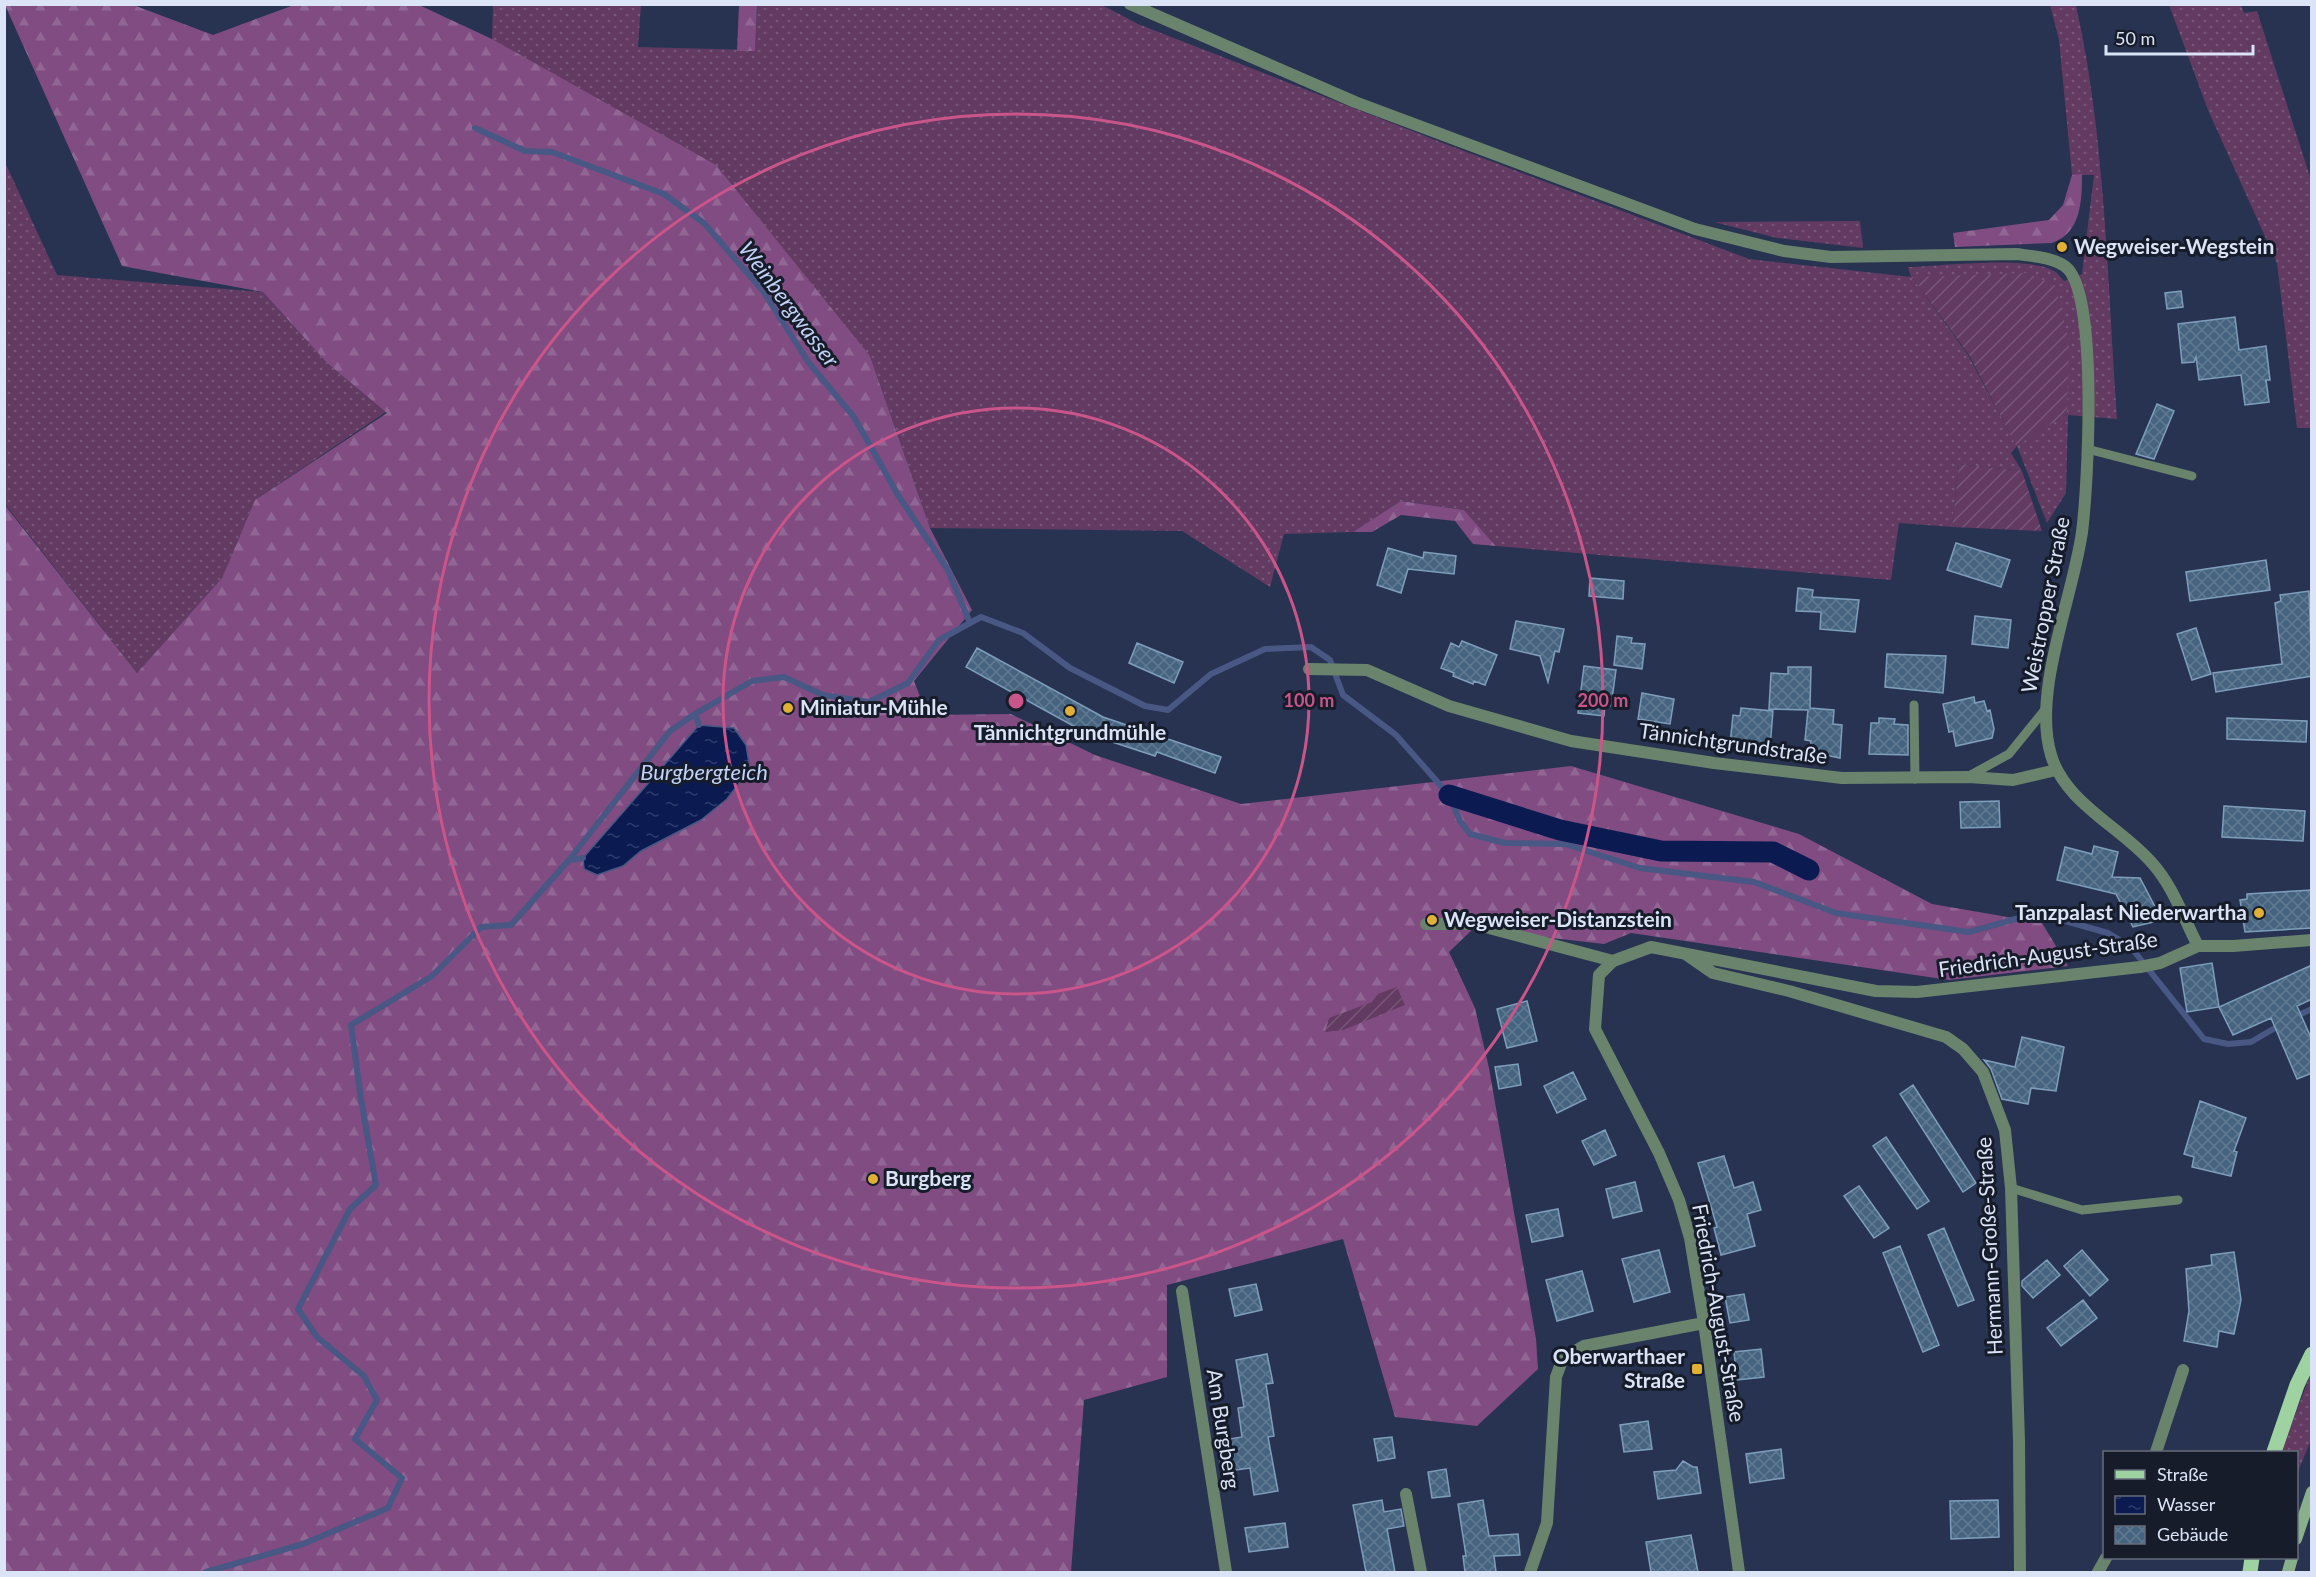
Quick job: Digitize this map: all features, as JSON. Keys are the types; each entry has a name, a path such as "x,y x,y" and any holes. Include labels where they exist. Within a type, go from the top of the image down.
{"main road":[{"path":"2274,1451 2297,1385 2312,1354"},
{"path":"2298,1533 2312,1492"}],"street":[{"name":"Weistropper Straße","path":"1130,4 1355,102 1695,229 1784,251 1831,257 2016,254 2038,257 2067,267 2078,284 2087,363 2087,448 2082,533 2047,707 2050,753 2056,770 2083,802 2118,829 2153,863 2166,882 2198,946"},
{"name":"Tännichtgrundstraße","path":"1309,669 1344,667 1367,670 1449,706 1571,741 1714,764 1842,778 1969,777 2013,780 2056,770"},
{"path":"1426,924 1474,924 1613,961"},
{"path":"2198,946 2233,946 2312,940"},
{"name":"Friedrich-August-Straße","path":"1739,1572 1690,1238 1679,1200 1659,1153 1595,1029 1599,975 1613,961 1651,947 1681,951 1821,982 1876,991 1917,992 2140,967 2160,963 2198,946"},
{"name":"Hermann-Große-Straße","path":"1681,951 1713,973 1789,991 1946,1037 1963,1049 1983,1072 2005,1130 2011,1188 2019,1441 2020,1572"},
{"name":"Am Burgberg","path":"1182,1291 1226,1572"},
{"path":"1530,1572 1547,1523 1556,1377 1563,1358 1584,1346 1704,1323"},
{"path":"2156,1451 2183,1370"},
{"path":"1406,1494 1421,1572"}],"lane":[{"path":"2087,448 2192,476"},
{"path":"1914,705 1915,779"},
{"path":"1969,777 2009,754 2047,707"},
{"path":"2011,1188 2082,1210 2178,1200"}],"shaded area":[{"path":"493,5 641,5 638,47 755,50 757,5 1102,5 1138,24 1749,259 1911,277 1908,267 2025,263 2054,271 2064,281 2082,274 2094,175 2072,175 2059,40 2050,5 2076,5 2094,107 2100,159 2117,419 2068,415 2066,493 2047,523 2017,446 2011,453 2022,471 1959,464 1952,527 1899,523 1891,580 1496,546 1464,510 1402,501 1353,532 1284,534 1270,587 1182,531 930,528 870,356 492,39","holes":["1912,277 2067,414 2016,445 1968,355"]},
{"path":"2169,5 2241,5 2244,13 2257,11 2311,180 2311,428 2297,428 2277,263 2208,110"},
{"path":"4,160 57,275 263,292 327,363 386,412 255,500 222,578 137,673 5,504"},
{"path":"1860,221 1863,248 1777,238 1714,222"},
{"path":"2026,273 2055,285 2069,341 2067,414 2016,446 1969,355 1912,277"},
{"path":"1959,464 2022,471 2042,531 1952,527"},
{"path":"1397,987 1405,1005 1343,1030 1325,1032 1329,1018 1372,1002 1378,994"},
{"path":"2311,1373 2311,1440 2298,1472 2298,1451 2281,1451"}],"green space":[{"path":"5,5 136,6 213,35 294,5 419,5 492,39 716,165 870,356 930,528 972,610 914,681 927,715 1011,714 1095,755 1241,804 1571,766 1799,834 1932,904 2042,923 2068,966 1949,980 1631,933 1604,944 1473,929 1449,952 1475,1008 1489,1068 1536,1339 1538,1369 1477,1426 1395,1417 1343,1239 1167,1285 1167,1377 1084,1400 1071,1572 5,1572 4,504 137,673 222,578 255,500 387,413 327,363 263,292 122,266","holes":["699,725 746,745 750,769 727,799 701,820 641,851 623,866 584,869 583,858"]},
{"path":"739,5 757,5 755,51 737,51"},
{"path":"2082,174 2078,215 2069,232 2062,238 2052,243 1955,247 1953,233 2049,220 2063,205 2072,175"},
{"path":"1401,501 1464,510 1496,546 1473,544 1455,521 1401,515 1372,532 1353,532"}],"water":[{"name":"Burgbergteich","path":"699,725 734,728 746,745 750,769 727,799 701,820 641,851 623,866 597,875 584,869 583,858"}],"building":[{"path":"2181,291 2183,307 2167,309 2165,293"},
{"path":"2235,317 2239,350 2266,346 2270,380 2266,380 2269,402 2245,405 2241,375 2199,380 2196,357 2194,362 2182,363 2178,324"},
{"path":"2157,404 2174,411 2154,459 2136,454"},
{"path":"1956,543 2010,560 2001,587 1947,570"},
{"path":"1388,548 1423,558 1424,552 1456,556 1454,574 1408,569 1401,593 1377,585"},
{"path":"2266,560 2270,590 2190,601 2186,572"},
{"path":"1590,578 1624,581 1623,599 1589,596"},
{"path":"1798,588 1813,590 1812,597 1859,600 1855,632 1820,629 1821,612 1796,611"},
{"path":"2309,591 2312,676 2216,692 2213,673 2282,664 2275,603 2281,601 2280,595"},
{"path":"1975,616 2011,620 2008,648 1972,644"},
{"path":"1516,621 1564,629 1559,652 1555,651 1548,682 1540,656 1510,649"},
{"path":"2196,628 2211,674 2192,680 2177,634"},
{"path":"1617,636 1632,638 1631,643 1645,644 1642,669 1614,665"},
{"path":"1462,641 1497,655 1485,685 1474,681 1473,684 1441,668 1451,643 1459,647"},
{"path":"1137,643 1183,662 1174,683 1129,663"},
{"path":"977,648 1103,717 1221,757 1215,773 1157,752 1155,756 1088,734 966,667"},
{"path":"1887,654 1946,656 1943,693 1885,687"},
{"path":"1584,666 1616,670 1611,706 1605,705 1604,716 1578,713"},
{"path":"1788,667 1811,667 1810,708 1834,710 1833,724 1842,725 1840,758 1810,752 1811,741 1805,740 1808,710 1769,709 1771,673 1788,674"},
{"path":"1642,693 1674,699 1670,724 1638,719"},
{"path":"1974,697 1975,703 1984,701 1987,711 1990,710 1994,729 1992,738 1956,746 1953,731 1949,732 1943,704"},
{"path":"1741,708 1773,711 1770,748 1730,744 1733,715 1740,716"},
{"path":"1879,718 1895,719 1894,724 1908,725 1908,755 1869,754 1871,723 1879,723"},
{"path":"2227,718 2307,721 2306,742 2227,739"},
{"path":"1999,801 2000,827 1961,828 1960,802"},
{"path":"2224,806 2305,811 2303,841 2222,837"},
{"path":"2094,846 2118,852 2112,877 2140,878 2162,920 2133,927 2116,894 2057,880 2065,847 2092,854"},
{"path":"2312,890 2312,928 2245,932 2240,900 2247,899 2247,894"},
{"path":"2212,963 2219,1007 2187,1012 2180,968"},
{"path":"2312,965 2312,999 2297,1006 2312,1040 2312,1073 2297,1079 2271,1018 2233,1035 2219,1007"},
{"path":"1527,1001 1537,1041 1507,1048 1497,1009"},
{"path":"2022,1037 2064,1047 2056,1091 2031,1088 2028,1104 2002,1099 1991,1069 1984,1060 2015,1067"},
{"path":"1518,1064 1521,1085 1499,1089 1495,1067"},
{"path":"1573,1072 1586,1099 1557,1113 1544,1086"},
{"path":"1913,1085 1976,1183 1963,1192 1900,1094"},
{"path":"2200,1101 2246,1118 2234,1151 2237,1152 2231,1176 2192,1167 2194,1157 2184,1154"},
{"path":"1605,1130 1616,1155 1594,1165 1582,1141"},
{"path":"1886,1137 1929,1201 1917,1209 1873,1146"},
{"path":"1724,1156 1734,1188 1753,1182 1761,1210 1747,1214 1755,1246 1721,1255 1714,1228 1717,1227 1698,1163"},
{"path":"1635,1182 1642,1211 1613,1218 1606,1189"},
{"path":"1859,1186 1889,1228 1874,1238 1844,1196"},
{"path":"1558,1209 1563,1236 1532,1242 1526,1215"},
{"path":"1944,1228 1974,1300 1958,1306 1928,1235"},
{"path":"1900,1246 1939,1345 1923,1352 1883,1253"},
{"path":"1659,1250 1670,1292 1634,1302 1622,1259"},
{"path":"2082,1250 2108,1280 2090,1296 2064,1266"},
{"path":"2234,1252 2241,1300 2234,1334 2219,1331 2217,1347 2184,1341 2189,1311 2186,1269 2212,1265 2211,1255"},
{"path":"2047,1260 2060,1275 2033,1298 2022,1286 2022,1281"},
{"path":"1582,1271 1593,1311 1557,1321 1546,1280"},
{"path":"1256,1284 1262,1310 1235,1316 1229,1289"},
{"path":"1744,1294 1749,1320 1730,1323 1725,1297"},
{"path":"2083,1300 2097,1318 2061,1346 2047,1328"},
{"path":"1761,1349 1764,1377 1737,1380 1734,1352"},
{"path":"1267,1354 1273,1383 1266,1384 1274,1436 1268,1437 1278,1491 1254,1495 1250,1468 1222,1472 1217,1441 1242,1437 1238,1408 1244,1407 1236,1360"},
{"path":"1648,1421 1652,1449 1624,1452 1620,1425"},
{"path":"1392,1437 1395,1458 1378,1461 1374,1439"},
{"path":"1781,1449 1784,1478 1750,1483 1746,1454"},
{"path":"1683,1461 1697,1467 1701,1493 1658,1499 1654,1472 1676,1470"},
{"path":"1446,1469 1450,1496 1432,1498 1428,1472"},
{"path":"1382,1500 1384,1512 1401,1509 1404,1526 1387,1529 1395,1572 1366,1572 1353,1505"},
{"path":"1483,1500 1489,1536 1518,1534 1520,1555 1494,1556 1496,1572 1465,1572 1463,1556 1466,1556 1458,1504"},
{"path":"1998,1500 1999,1537 1951,1539 1950,1501"},
{"path":"1285,1523 1288,1547 1249,1552 1245,1528"},
{"path":"1691,1535 1698,1572 1651,1572 1646,1542"}],"waterway":[{"name":"Weinbergwasser","path":"475,128 525,151 552,152 664,194 704,223 763,291 809,363 854,417 898,495 948,570 970,623"},
{"path":"206,1572 303,1544 388,1508 402,1478 355,1439 377,1400 364,1376 317,1337 298,1309 350,1209 376,1185 351,1025 432,976 481,927 511,925 569,860 670,731 695,714 752,681 784,677 823,695 869,702 908,683 939,640 981,617 1023,633 1070,668 1145,706 1168,710 1211,674 1265,649 1311,647 1330,660 1343,695 1396,735 1449,795 1460,821 1470,834 1505,843 1565,844 1640,868 1754,882 1836,913 1969,932 2037,913 2108,933 2130,946 2204,1039 2228,1044 2251,1042 2280,1025"},
{"path":"695,714 699,725"},
{"path":"1449,795 1560,830 1661,851 1773,852 1809,870"},
{"path":"570,860 583,858"},
{"path":"2294,1017 2312,1009"}],"place":[{"name":"Wegweiser-Wegstein","path":"2062,247"},
{"name":"Miniatur-Mühle","path":"788,708"},
{"name":"Tännichtgrundmühle","path":"1070,711"},
{"name":"Tanzpalast Niederwartha","path":"2259,913"},
{"name":"Wegweiser-Distanzstein","path":"1432,920"},
{"name":"Burgberg","path":"873,1179"},
{"name":"Oberwarthaer Straße","path":"1697,1369"}]}
